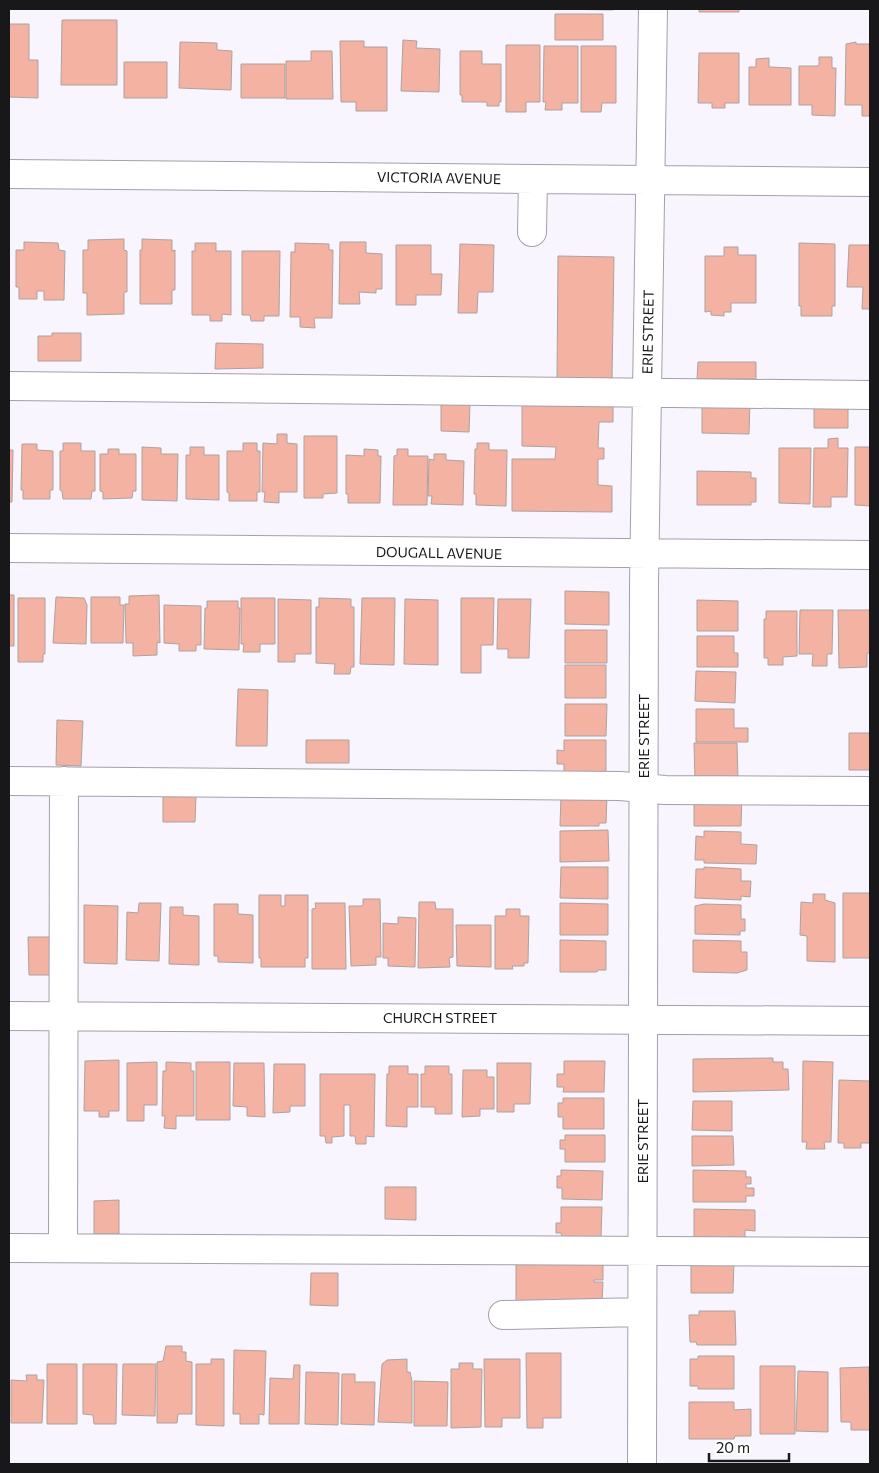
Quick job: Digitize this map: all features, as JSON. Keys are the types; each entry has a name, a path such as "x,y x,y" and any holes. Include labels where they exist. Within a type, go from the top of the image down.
{"street":[{"name":"ERIE STREET","path":"642,1464 645,555 653,9"},
{"name":"VICTORIA AVENUE","path":"9,174 870,182"},
{"path":"532,232 533,179"},
{"path":"9,386 870,395"},
{"name":"DOUGALL AVENUE","path":"9,548 645,555 870,555"},
{"path":"9,781 620,786 665,790 870,791"},
{"path":"64,781 64,1248"},
{"name":"CHURCH STREET","path":"9,1016 870,1020"},
{"path":"9,1248 870,1252"},
{"path":"504,1315 642,1312"}],"building":[{"path":"550,9 613,9 613,10"},
{"path":"699,9 739,9 739,12 699,12"},
{"path":"555,14 603,14 603,40 555,40"},
{"path":"62,20 117,20 117,85 61,85"},
{"path":"9,24 29,24 29,60 38,60 38,98 9,97"},
{"path":"403,40 417,41 416,48 440,49 439,92 401,91"},
{"path":"340,41 364,41 364,47 387,47 387,111 356,111 356,102 341,102"},
{"path":"180,42 217,43 217,50 232,51 231,90 179,88"},
{"path":"856,42 856,44 870,44 870,116 862,116 862,105 845,105 846,44"},
{"path":"506,45 540,45 540,102 526,102 526,112 506,112"},
{"path":"544,46 578,46 578,103 562,103 562,110 545,110 546,102 543,102"},
{"path":"581,46 616,46 616,103 602,103 601,112 581,112"},
{"path":"311,51 332,51 333,99 286,99 286,61 311,61"},
{"path":"460,51 482,51 482,64 501,64 501,102 499,102 499,106 487,106 487,102 462,102 462,95 460,95"},
{"path":"699,53 739,53 739,103 725,103 725,108 712,108 712,103 698,103"},
{"path":"819,57 832,57 832,68 836,68 835,116 812,115 812,105 799,105 799,66 819,66"},
{"path":"769,58 769,67 791,68 791,105 749,105 749,67 756,67 756,59"},
{"path":"124,62 167,62 167,98 124,98"},
{"path":"241,64 285,64 285,98 241,98"},
{"path":"124,239 124,250 127,251 127,292 124,292 124,314 87,315 87,293 83,293 83,250 88,250 88,240"},
{"path":"142,239 172,240 172,251 175,250 175,290 172,290 172,304 140,304 140,250 142,250"},
{"path":"24,242 58,243 59,250 65,251 64,300 44,300 44,291 37,291 37,299 19,299 19,287 16,287 16,250 24,250"},
{"path":"340,242 366,242 366,253 382,254 382,289 376,289 376,293 359,292 360,304 339,304"},
{"path":"195,243 216,243 216,251 231,251 231,315 222,314 222,321 210,321 210,315 192,315 192,251 195,251"},
{"path":"295,243 329,244 329,250 333,250 332,318 314,318 315,328 300,327 300,317 290,317 291,252 295,252"},
{"path":"799,243 835,244 835,306 832,306 832,316 801,316 801,306 799,306"},
{"path":"460,244 494,245 493,292 478,292 477,313 458,313"},
{"path":"396,245 431,245 431,274 442,274 441,295 416,295 416,305 396,305"},
{"path":"849,245 870,245 870,309 862,309 863,287 847,287"},
{"path":"724,247 738,247 738,255 756,255 756,303 731,303 731,312 724,312 724,316 711,315 711,311 705,312 705,256 724,256"},
{"path":"242,251 280,251 279,316 264,316 264,321 251,321 250,315 242,315"},
{"path":"558,256 614,257 612,379 557,379"},
{"path":"52,333 81,333 81,361 38,361 38,336 52,336"},
{"path":"216,343 263,344 263,368 215,369"},
{"path":"698,362 756,362 756,379 697,379"},
{"path":"522,395 613,396 613,422 599,422 598,448 604,448 604,459 598,459 598,485 612,486 612,512 512,511 512,459 555,459 556,447 522,446"},
{"path":"702,400 750,400 749,434 702,433"},
{"path":"441,403 470,404 469,432 441,431"},
{"path":"814,404 848,404 848,428 814,428"},
{"path":"277,434 287,434 287,443 297,444 297,492 279,492 279,503 264,502 265,492 262,492 263,443 277,444"},
{"path":"304,436 337,436 337,493 323,494 323,498 304,498"},
{"path":"838,438 838,448 848,448 847,497 831,497 831,507 813,507 814,448 828,448 828,439"},
{"path":"63,443 81,443 81,451 95,451 95,491 92,491 91,499 63,499 62,491 60,490 60,451 63,451"},
{"path":"243,443 257,443 257,451 260,451 260,492 257,492 257,501 229,501 229,493 227,492 227,451 243,451"},
{"path":"477,443 489,443 489,450 507,450 506,506 476,505 476,494 474,494 475,449 477,449"},
{"path":"22,444 37,444 37,450 53,451 53,490 50,490 50,499 23,499 23,490 21,490"},
{"path":"142,447 161,448 161,454 178,454 177,501 142,500"},
{"path":"190,447 204,447 204,455 219,455 219,500 186,499 186,455 190,455"},
{"path":"855,447 870,447 870,506 855,505"},
{"path":"779,448 811,448 810,504 779,503"},
{"path":"108,449 119,449 119,454 136,454 136,491 133,491 132,498 103,499 103,492 100,491 100,454 108,454"},
{"path":"364,449 378,450 378,456 381,456 380,503 348,503 348,494 346,494 346,455 364,456"},
{"path":"397,449 408,449 408,456 428,456 427,505 393,505 394,456 397,455"},
{"path":"9,450 13,450 12,502 9,502"},
{"path":"434,454 446,454 446,460 464,461 463,505 431,504 432,496 428,496 429,459 434,460"},
{"path":"697,471 751,472 751,478 756,478 756,502 751,502 751,505 697,505"},
{"path":"565,591 609,592 609,625 565,624"},
{"path":"9,595 14,595 14,646 9,646"},
{"path":"159,595 160,643 157,642 157,655 133,656 133,643 126,643 125,604 129,604 129,596"},
{"path":"56,597 84,598 87,605 86,644 53,643"},
{"path":"91,597 120,597 120,605 124,605 123,643 91,643"},
{"path":"18,598 45,598 45,654 43,654 43,662 18,662"},
{"path":"241,598 275,598 275,644 260,644 260,652 243,652 244,644 241,644"},
{"path":"319,598 351,599 351,607 354,607 354,667 351,667 350,674 334,674 335,664 316,663 316,607 319,607"},
{"path":"362,598 395,598 394,665 360,664"},
{"path":"461,598 494,598 493,645 481,645 481,673 461,673"},
{"path":"278,599 311,600 311,654 295,654 295,662 278,662"},
{"path":"405,599 438,600 438,665 404,664"},
{"path":"498,599 531,599 529,658 508,658 508,649 497,649"},
{"path":"697,600 738,601 738,631 697,631"},
{"path":"207,601 238,601 238,608 240,608 239,650 204,649 205,608 207,608"},
{"path":"164,605 201,606 201,645 196,645 196,651 179,651 179,644 164,643"},
{"path":"800,610 833,610 832,654 827,654 827,666 812,666 813,654 799,654"},
{"path":"838,610 870,610 870,653 867,653 867,667 839,668"},
{"path":"766,611 797,611 797,656 783,657 783,665 768,665 768,658 764,658 764,619 766,619"},
{"path":"565,630 607,630 607,663 565,663"},
{"path":"697,636 734,636 734,653 738,653 738,667 697,667"},
{"path":"565,665 606,665 606,698 565,698"},
{"path":"696,671 736,672 735,703 695,701"},
{"path":"238,689 268,690 267,746 236,746"},
{"path":"565,704 607,704 606,736 565,736"},
{"path":"696,709 734,709 734,728 748,728 748,742 696,742"},
{"path":"57,720 83,721 81,766 56,765"},
{"path":"849,733 870,733 870,770 849,770"},
{"path":"306,740 349,740 349,763 306,763"},
{"path":"564,740 606,740 606,774 564,773 564,764 557,764 557,750 564,751"},
{"path":"694,743 737,743 738,779 695,779"},
{"path":"163,794 196,795 195,822 163,822"},
{"path":"694,794 742,795 741,826 694,826"},
{"path":"561,795 607,795 606,823 599,823 599,826 560,826"},
{"path":"608,830 609,861 560,862 560,831"},
{"path":"704,831 741,832 741,844 757,845 756,864 704,863 704,860 695,860 696,836 704,837"},
{"path":"561,867 608,867 608,899 560,898"},
{"path":"704,867 741,869 741,881 751,881 750,897 741,896 741,900 695,898 696,869 704,869"},
{"path":"843,893 870,893 870,958 843,958"},
{"path":"813,894 825,894 825,900 835,903 835,962 807,961 807,936 800,935 801,902 813,903"},
{"path":"259,895 281,895 281,906 285,906 285,895 308,895 308,958 305,958 305,967 261,967 261,958 259,958"},
{"path":"363,899 380,899 381,957 376,957 376,965 351,966 349,906 363,906"},
{"path":"419,902 435,902 436,909 453,909 453,957 449,958 450,967 418,968"},
{"path":"139,903 161,903 159,961 126,960 127,912 138,913"},
{"path":"315,903 345,903 346,969 312,969 312,909 316,908"},
{"path":"560,903 608,904 608,935 560,935"},
{"path":"214,904 238,904 238,914 253,915 253,963 218,962 218,956 214,956"},
{"path":"704,904 741,905 741,919 745,919 745,931 740,931 740,935 695,934 695,906"},
{"path":"84,905 118,906 117,964 84,963"},
{"path":"170,907 183,907 183,915 199,916 199,965 169,964"},
{"path":"506,909 520,909 520,916 529,916 528,963 524,963 524,966 512,966 513,969 495,969 495,916 506,916"},
{"path":"398,917 416,918 415,967 388,966 388,958 383,958 383,923 398,924"},
{"path":"456,925 491,925 491,967 457,966"},
{"path":"28,937 63,937 63,975 29,975"},
{"path":"560,940 606,941 606,970 598,970 597,972 560,972"},
{"path":"693,940 741,941 741,952 747,952 747,970 737,973 693,972"},
{"path":"773,1058 773,1062 783,1062 783,1069 788,1069 789,1090 693,1092 693,1059"},
{"path":"119,1060 119,1111 109,1111 109,1117 99,1117 99,1111 84,1111 85,1061"},
{"path":"564,1061 605,1061 604,1092 563,1092 564,1087 557,1087 557,1074 564,1074"},
{"path":"803,1061 833,1062 831,1142 824,1142 825,1149 806,1149 807,1142 802,1142"},
{"path":"157,1062 157,1105 144,1105 144,1121 127,1121 127,1063"},
{"path":"166,1062 191,1063 191,1071 194,1071 194,1116 176,1116 176,1129 164,1128 165,1116 162,1116 163,1071 166,1071"},
{"path":"196,1062 230,1062 230,1120 196,1120"},
{"path":"234,1063 264,1063 265,1117 247,1116 247,1107 233,1106"},
{"path":"497,1063 531,1063 530,1104 514,1104 514,1112 497,1112"},
{"path":"274,1064 305,1064 305,1106 290,1106 290,1112 273,1113"},
{"path":"389,1066 408,1066 408,1074 418,1074 418,1107 407,1107 407,1127 386,1126 387,1074 389,1074"},
{"path":"425,1066 449,1066 449,1074 452,1074 452,1114 435,1114 435,1107 421,1107 421,1074 425,1074"},
{"path":"463,1070 487,1070 487,1077 494,1077 494,1109 480,1109 480,1116 462,1117"},
{"path":"320,1074 375,1074 374,1137 366,1136 366,1144 356,1144 355,1136 350,1136 350,1105 344,1105 344,1136 332,1137 332,1143 326,1143 325,1136 320,1136"},
{"path":"839,1080 870,1081 870,1143 861,1143 861,1148 844,1148 844,1143 838,1143"},
{"path":"563,1098 604,1098 604,1129 563,1129 563,1117 558,1117 558,1103 563,1103"},
{"path":"693,1101 732,1101 732,1131 692,1130"},
{"path":"565,1135 605,1135 605,1162 565,1162 565,1149 560,1149 560,1140 565,1140"},
{"path":"692,1136 733,1136 734,1165 692,1166"},
{"path":"561,1170 603,1171 602,1200 562,1199 562,1188 557,1188 557,1176 561,1176"},
{"path":"693,1170 746,1171 746,1177 751,1177 751,1184 746,1184 746,1188 754,1188 754,1196 746,1196 746,1202 693,1202"},
{"path":"385,1187 416,1187 416,1220 385,1219"},
{"path":"119,1200 119,1234 94,1234 94,1201"},
{"path":"561,1207 602,1207 601,1237 562,1237 561,1233 556,1233 556,1223 561,1223"},
{"path":"694,1209 755,1210 755,1231 745,1230 745,1239 694,1239"},
{"path":"516,1259 603,1259 603,1280 594,1280 594,1282 603,1282 602,1304 516,1304"},
{"path":"698,1260 734,1261 733,1293 691,1293 691,1265 698,1265"},
{"path":"311,1273 338,1273 338,1306 310,1305"},
{"path":"699,1311 735,1311 736,1345 697,1345 696,1342 690,1342 689,1315 699,1315"},
{"path":"166,1346 182,1346 182,1352 186,1352 186,1361 192,1362 192,1414 178,1414 177,1423 157,1423 157,1362 163,1361"},
{"path":"234,1350 266,1351 264,1415 259,1414 259,1424 240,1424 240,1414 233,1414"},
{"path":"526,1353 561,1353 561,1418 543,1418 543,1428 527,1428"},
{"path":"698,1356 734,1356 734,1389 698,1389 698,1386 690,1386 690,1359 698,1359"},
{"path":"211,1359 224,1359 224,1426 196,1425 196,1364 211,1364"},
{"path":"407,1359 407,1372 410,1372 412,1381 412,1423 378,1422 382,1364 387,1360"},
{"path":"484,1359 520,1359 520,1418 502,1418 502,1427 485,1427"},
{"path":"459,1363 473,1363 473,1369 482,1369 481,1427 451,1428 451,1369 459,1369"},
{"path":"47,1364 77,1364 77,1424 47,1424"},
{"path":"83,1364 117,1364 116,1424 94,1424 93,1415 83,1414"},
{"path":"123,1364 156,1364 155,1416 122,1415"},
{"path":"294,1365 300,1365 299,1424 269,1424 270,1378 293,1379"},
{"path":"760,1366 795,1366 795,1434 760,1434"},
{"path":"869,1367 870,1430 851,1430 851,1422 841,1422 840,1368"},
{"path":"798,1371 828,1372 828,1432 796,1431"},
{"path":"306,1372 339,1373 338,1425 305,1424"},
{"path":"342,1374 355,1374 355,1382 375,1382 374,1425 341,1424"},
{"path":"26,1375 37,1375 37,1380 44,1380 42,1423 11,1423 11,1380 27,1381"},
{"path":"414,1381 448,1382 447,1426 414,1426"},
{"path":"689,1402 734,1402 734,1410 751,1409 751,1436 735,1436 734,1439 689,1439"}]}
